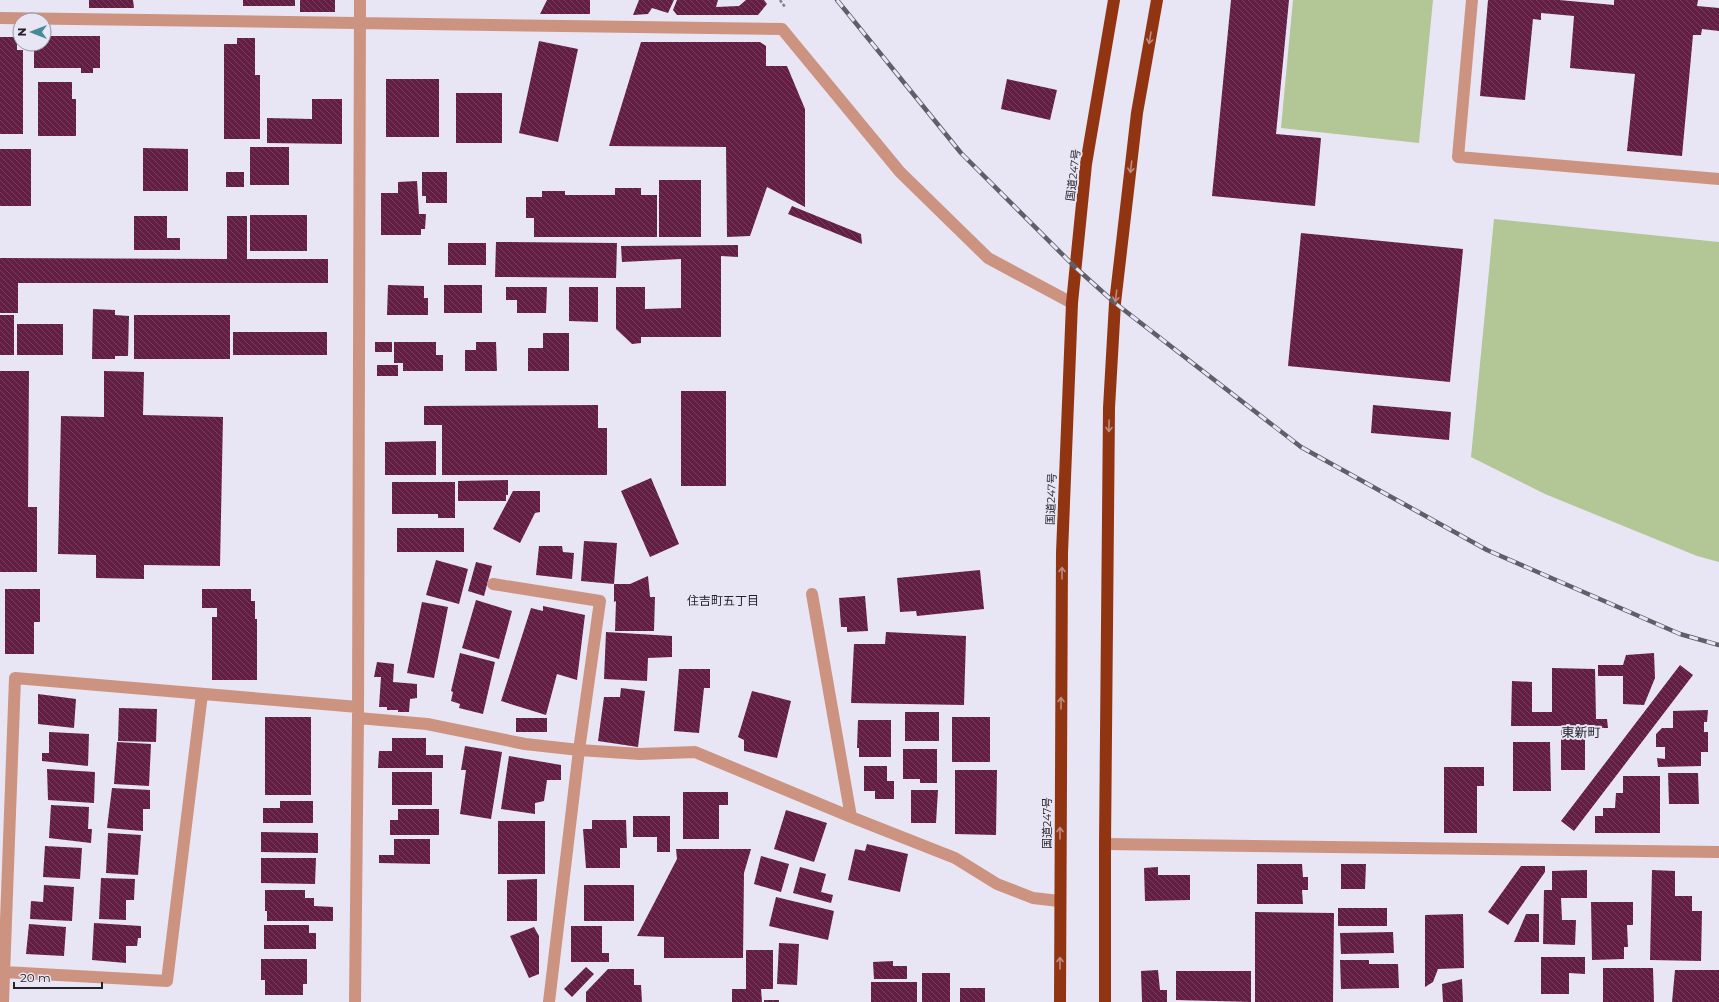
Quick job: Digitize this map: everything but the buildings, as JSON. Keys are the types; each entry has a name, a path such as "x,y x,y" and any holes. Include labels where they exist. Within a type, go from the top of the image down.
{"highway":[{"name":"国道247号","path":"1060,1002 1059,901 1062,553 1072,303 1086,164 1114,0"},
{"path":"1105,1002 1109,408 1115,311 1137,114 1157,0"}],"street":[{"path":"355,1002 358,712 360,0"},
{"path":"1472,0 1458,157 1719,179"},
{"path":"0,18 782,30 900,172 988,258 1072,303"},
{"path":"493,584 600,601 579,750 549,1002"},
{"path":"812,594 851,817"},
{"path":"3,1002 16,678 202,694 358,712 525,744 579,750 640,754 695,752 851,817 956,858 997,884 1033,898 1059,901"},
{"path":"4,972 167,981 202,694"},
{"path":"1105,844 1719,852"}],"green space":[{"path":"1293,0 1433,0 1419,143 1281,128"},
{"path":"1494,219 1719,242 1719,562 1697,556 1545,494 1471,457"}],"railway":[{"path":"837,0 961,153 1076,268 1115,303 1301,447 1487,550 1680,634 1719,645"}],"district":[{"name":"住吉町五丁目","path":"723,601"},
{"name":"東新町","path":"1581,732"}]}
